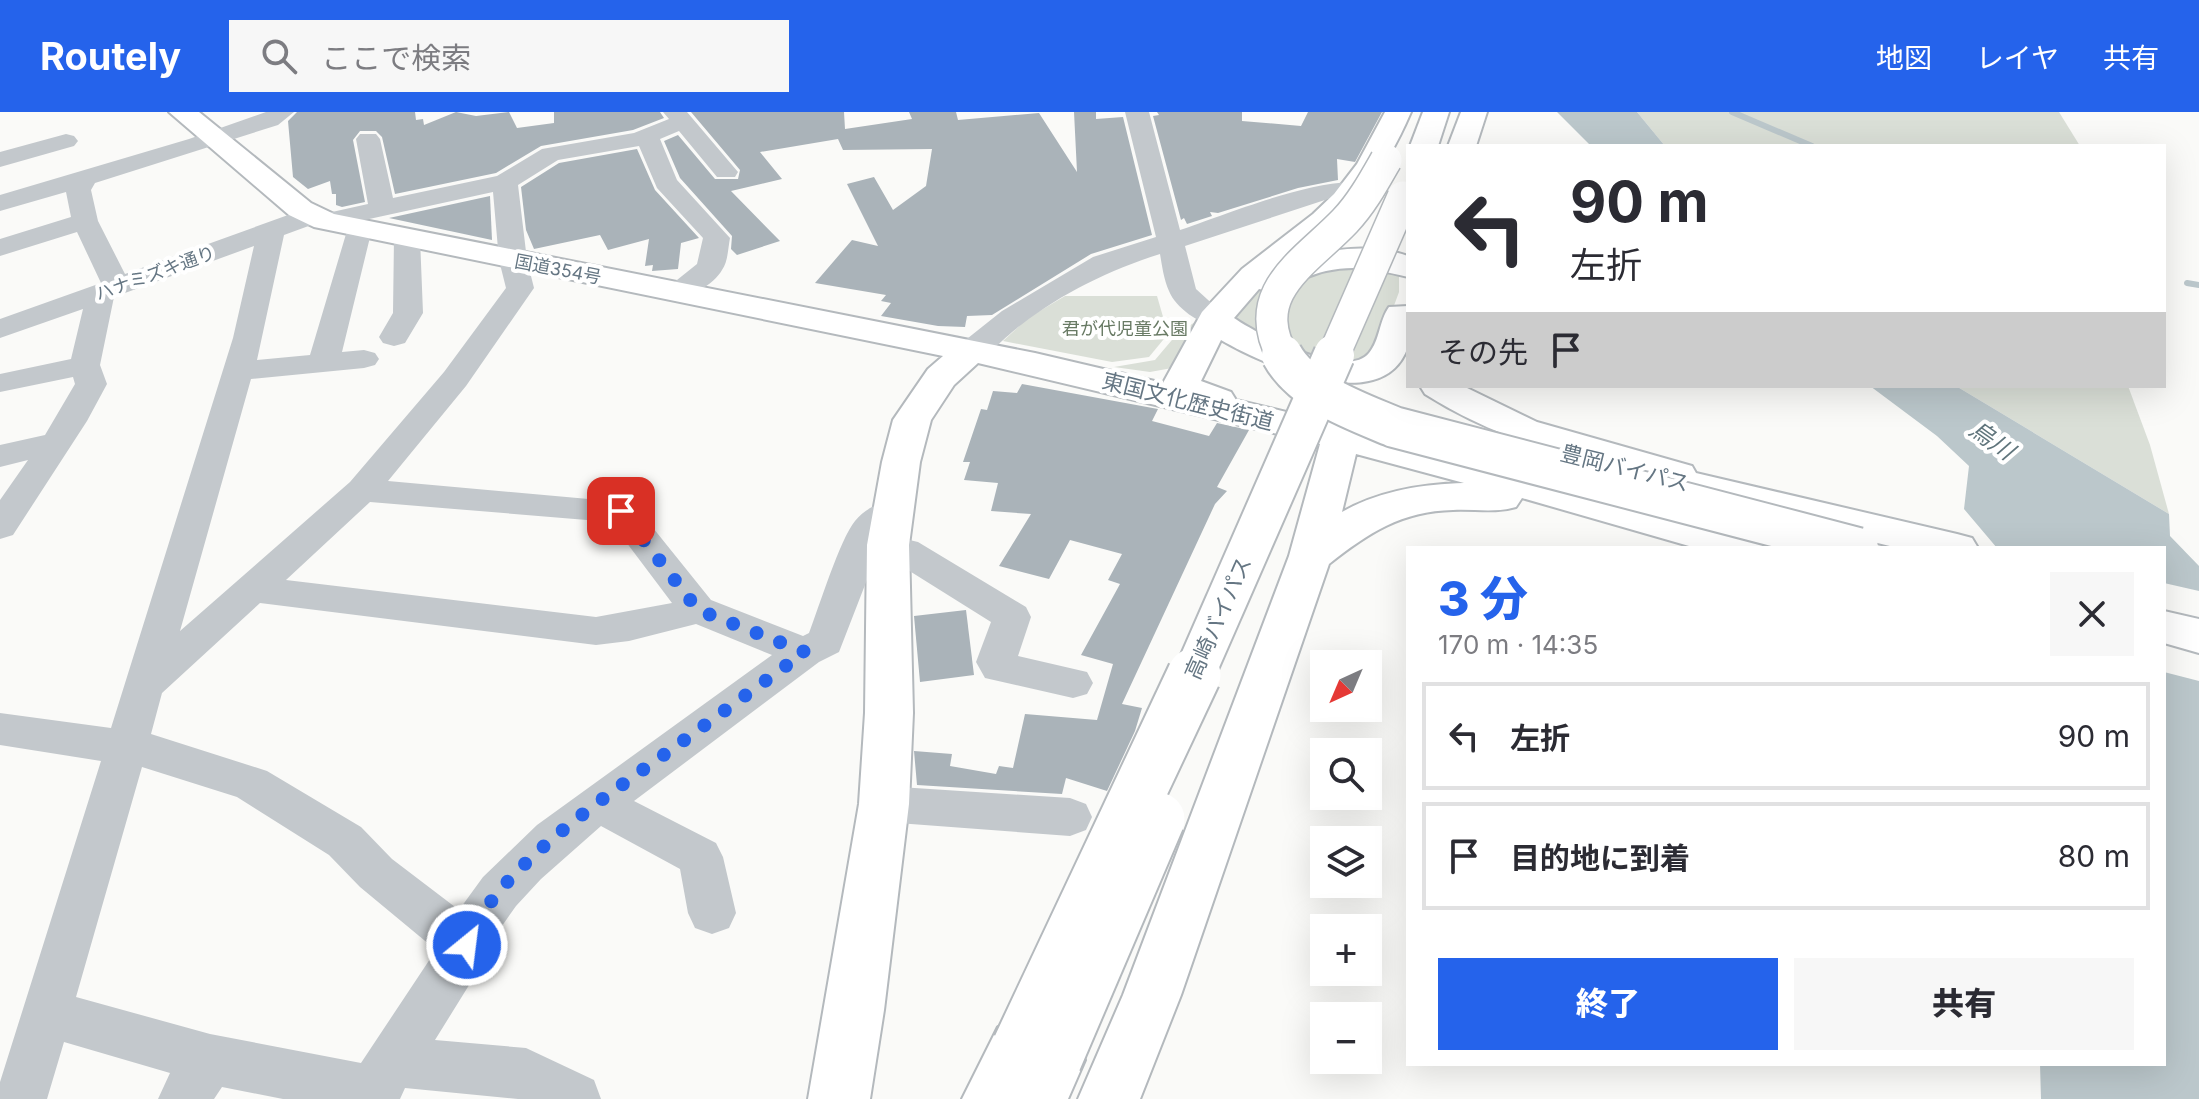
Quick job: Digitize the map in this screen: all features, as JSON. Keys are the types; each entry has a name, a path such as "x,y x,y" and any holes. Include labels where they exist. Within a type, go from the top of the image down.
{"highway":[{"name":"国道354号","path":"184,112 318,219 370,218 407,238 969,352"},
{"path":"1181,384 1221,312 1262,269 1335,210 1354,189 1388,135 1398,112"},
{"path":"1406,144 1410,112"},
{"path":"1425,144 1436,112"},
{"path":"1441,144 1452,112"},
{"path":"1463,144 1474,112"},
{"path":"1406,148 1401,192 1353,211 1293,270 1273,304 1271,325 1280,351 1309,385 1352,410 1410,432 1850,546"},
{"name":"高崎バイパス","path":"993,1099 1037,1069 1401,192"},
{"path":"1221,312 1271,279 1336,259 1391,259 1405,289 1402,332 1406,344"},
{"path":"1221,312 1230,333 1268,351 1317,367 1354,371 1370,369 1380,363 1389,349 1405,289"},
{"path":"839,1099 884,804 889,713 890,528 901,462 912,420 941,377 969,352"},
{"name":"東国文化歴史街道","path":"969,352 1315,423"},
{"name":"東国文化歴史街道","path":"1035,364 1181,384 1203,397 1315,423"},
{"path":"1441,388 1476,410 1525,431 1780,504"},
{"path":"1464,388 1518,417 1663,470"},
{"name":"豊岡バイパス","path":"1315,423 1407,417 1949,546"},
{"path":"1109,1099 1152,995 1310,556 1315,423"},
{"name":"豊岡バイパス","path":"1315,423 1391,453 1631,514 1736,546"},
{"path":"1310,556 1366,516 1397,505 1429,499 1504,498 1595,514 1734,546"},
{"path":"2166,600 2199,608"},
{"path":"2166,628 2199,636"},
{"path":"2166,656 2199,664"}],"street":[{"path":"0,203 216,138 270,120 282,112"},
{"path":"1137,112 1183,292 1192,303 1221,312"},
{"path":"370,218 505,182 551,154 646,137 680,116 726,172"},
{"path":"646,137 666,183 686,208 704,220 717,238 710,268 676,292"},
{"path":"324,361 370,218 368,139"},
{"path":"0,160 66,141"},
{"path":"0,527 57,443 91,384 85,365 109,290 85,221 78,190 86,177"},
{"path":"142,688 362,490 455,379 520,288 513,260 505,182"},
{"path":"969,352 1012,317 1075,278 1128,253 1325,192 1354,189"},
{"name":"ハナミズキ通り","path":"0,329 271,231 318,219"},
{"path":"0,248 85,221"},
{"path":"15,1088 46,1013 238,371 271,231"},
{"path":"394,337 408,313 407,238"},
{"path":"238,371 364,359"},
{"path":"0,383 85,365"},
{"path":"0,456 57,443"},
{"path":"362,490 621,511 698,610 805,652"},
{"path":"380,1084 467,945 472,929 519,869 598,803 805,652 825,642 869,527 890,528 905,551 1012,617 996,662 999,667 1073,683"},
{"path":"252,589 596,631 629,627 698,610"},
{"path":"0,729 156,752 252,784 345,841 376,873 467,945"},
{"path":"598,803 700,857 712,913"},
{"path":"884,804 1070,817"},
{"path":"46,1013 197,1079 380,1084 526,1074 575,1099"}],"green space":[{"path":"1637,112 2059,112 2079,144 1663,144"},
{"path":"1327,265 1399,268 1399,292 1378,349 1361,362 1321,362 1233,321 1239,308 1260,290"},
{"name":"君が代児童公園","path":"1065,296 1157,296 1168,334 1149,357 1112,362 1003,341 1028,318"},
{"path":"1195,322 1197,327 1172,368 1150,372 1114,367 1155,360 1177,334"},
{"path":"1959,388 2129,388 2150,445 2169,514"}],"water":[{"path":"1557,112 1637,112 1663,144 1589,144"},
{"name":"烏川","path":"1873,388 1959,388 2169,514 2170,536 2199,566 2199,1099 2041,1099 2040,1066 2166,1066 2166,546 1995,546 1964,509 1969,466 1937,436"}],"pier":[{"path":"2166,583 2199,591 2199,624 2166,615"},
{"path":"2166,644 2199,652 2199,681 2166,673"}],"building":[{"path":"297,112 415,112 416,120 423,119 424,125 456,112 476,116 509,112 517,128 554,123 554,112 660,112 664,118 633,130 541,146 496,173 395,194 382,137 376,131 360,131 353,140 365,202 342,207 336,205 336,194 332,194 330,181 308,189 293,177 288,121"},
{"path":"691,112 844,112 845,129 912,119 909,112 956,112 958,120 1039,113 1077,172 1074,112 1096,112 1096,119 1123,117 1152,235 1091,254 992,315 967,316 965,327 938,326 881,316 891,303 881,301 886,295 815,283 852,240 878,246 847,184 874,177 893,210 926,186 932,149 843,150 838,139 760,152 782,179 731,191 780,241 737,255 731,249 732,236 680,178 664,141 678,135 715,179 738,179 740,170"},
{"path":"1157,112 1242,112 1242,121 1301,126 1308,112 1382,112 1355,162 1337,159 1338,180 1298,188 1218,213 1210,212 1212,216 1187,224 1184,218 1181,220 1153,116 1159,115"},
{"path":"637,149 655,190 699,238 681,243 678,269 652,271 653,265 645,266 649,239 608,250 600,235 534,249 526,230 521,187 559,163"},
{"path":"490,196 492,240 389,218"},
{"path":"1022,384 1158,409 1152,421 1209,436 1217,423 1249,430 1217,487 1227,491 1215,504 1122,704 1142,708 1135,731 1107,791 1066,778 1062,794 917,785 914,751 952,754 950,766 996,774 999,766 1013,768 1025,714 1097,720 1113,664 1081,655 1120,584 1108,580 1122,554 1070,540 1049,579 999,566 1031,514 991,511 998,483 964,480 970,462 963,462 981,409 987,410 993,391 1017,393"},
{"path":"966,610 974,675 920,682 914,616"}],"waterway":[{"path":"1732,112 1807,144"},
{"path":"2187,283 2199,285"}],"route":[{"path":"467,945 472,929 519,869 586,811 805,652 698,610 621,511"}]}
